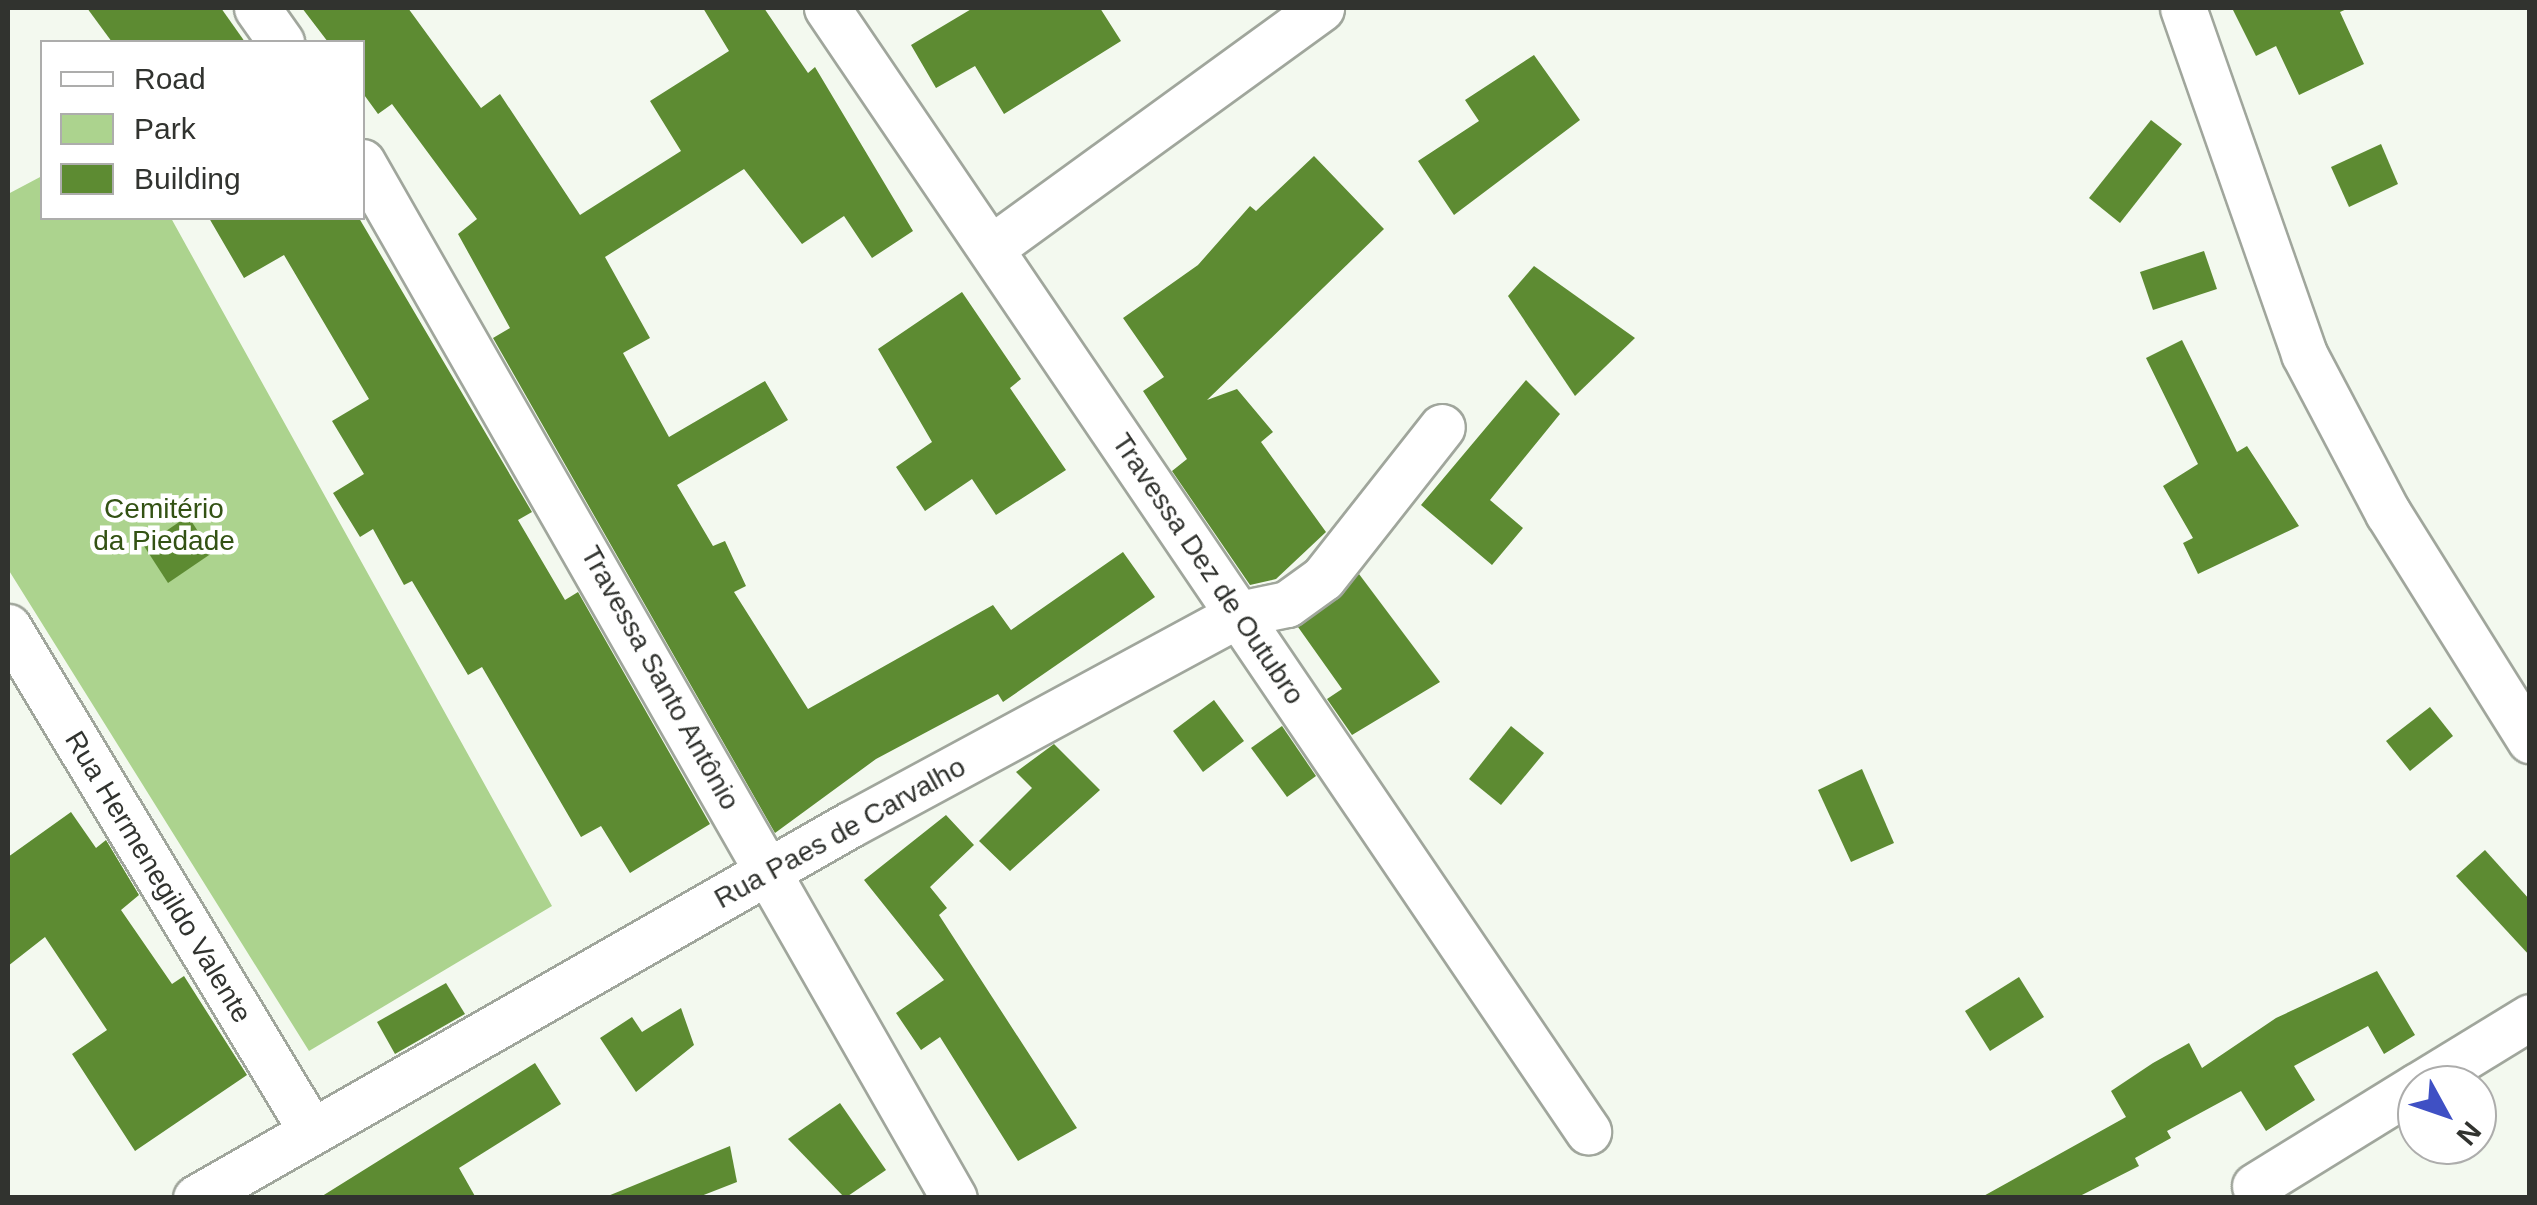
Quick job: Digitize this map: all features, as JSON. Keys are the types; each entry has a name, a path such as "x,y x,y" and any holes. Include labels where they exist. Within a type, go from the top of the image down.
{"street":[{"path":"257,8 280,40"},
{"name":"Travessa Dez de Outubro","path":"827,8 1588,1131"},
{"path":"991,248 1321,8"},
{"path":"2183,8 2304,354 2388,513 2530,740"},
{"name":"Travessa Santo Antônio","path":"365,167 954,1198"},
{"name":"Rua Paes de Carvalho","path":"196,1198 309,1127 1239,614 1287,604 1323,578 1442,428"},
{"name":"Rua Hermenegildo Valente","path":"8,628 309,1127"},
{"path":"2452,1065 2530,1017"},
{"path":"2255,1186 2397,1099"}],"green space":[{"name":"Cemitério da Piedade","path":"40,177 40,220 172,220 552,906 309,1051 8,569 8,194"}],"building":[{"path":"87,8 221,8 244,40 111,40"},
{"path":"302,8 408,8 481,108 500,94 580,215 681,151 650,101 729,51 703,8 764,8 808,73 815,67 913,231 872,258 844,216 802,244 744,169 605,257 650,338 623,353 669,437 765,381 788,420 677,485 713,546 725,541 746,586 734,592 808,709 993,605 1011,630 1123,552 1155,597 1003,702 998,694 876,759 775,833 493,338 510,328 458,234 477,219 392,104 378,114 365,96 365,40 326,40"},
{"path":"973,8 1100,8 1121,41 1004,114 975,66 936,88 911,45"},
{"path":"2232,8 2349,8 2340,12 2364,64 2299,95 2276,46 2256,56"},
{"path":"1534,55 1580,120 1454,215 1418,161 1479,121 1465,100"},
{"path":"2151,120 2182,144 2120,223 2089,198"},
{"path":"2381,144 2398,184 2349,207 2331,167"},
{"path":"1314,156 1384,229 1207,400 1237,389 1273,432 1261,442 1326,532 1276,579 1250,585 1172,471 1187,459 1143,391 1164,377 1123,318 1198,265 1250,206 1256,211"},
{"path":"210,220 360,220 532,512 518,520 565,600 578,592 710,824 630,873 601,826 581,837 482,667 468,675 412,581 404,585 373,529 360,537 333,493 364,474 332,421 369,399 284,255 244,278"},
{"path":"2204,251 2217,289 2153,310 2140,272"},
{"path":"1534,266 1635,338 1575,396 1508,296"},
{"path":"962,292 1021,379 1010,388 1066,470 996,515 972,479 925,511 896,467 932,442 878,349"},
{"path":"2182,340 2237,452 2247,446 2299,526 2198,574 2183,543 2193,538 2163,486 2198,464 2146,358"},
{"path":"1526,380 1560,414 1490,500 1523,528 1492,565 1421,505"},
{"path":"188,516 212,553 168,583 144,546"},
{"path":"1359,574 1440,682 1352,735 1327,699 1342,689 1298,627"},
{"path":"1214,700 1244,741 1203,772 1173,731"},
{"path":"2430,707 2453,736 2410,771 2386,741"},
{"path":"1282,726 1316,776 1287,797 1251,748"},
{"path":"1511,726 1544,753 1501,805 1469,779"},
{"path":"1054,744 1100,790 1010,871 979,841 1032,788 1016,772"},
{"path":"1862,769 1894,843 1851,862 1818,790"},
{"path":"71,812 96,848 106,840 139,895 121,910 172,984 184,976 247,1075 135,1151 72,1054 107,1030 45,937 8,966 8,857"},
{"path":"946,815 974,845 930,887 947,908 939,915 1077,1128 1018,1161 940,1037 921,1050 896,1013 944,980 864,880"},
{"path":"2485,850 2530,900 2530,956 2456,876"},
{"path":"2377,971 2415,1035 2384,1054 2368,1026 2294,1066 2315,1100 2266,1131 2241,1091 2167,1131 2171,1138 2135,1158 2139,1166 2076,1198 1980,1198 2126,1117 2111,1091 2153,1063 2189,1043 2202,1068 2276,1018"},
{"path":"2019,977 2044,1017 1990,1051 1965,1011"},
{"path":"446,983 465,1014 395,1054 377,1022"},
{"path":"681,1008 694,1045 636,1092 600,1038 632,1017 642,1032"},
{"path":"535,1063 561,1104 459,1168 476,1198 319,1198"},
{"path":"840,1103 886,1170 845,1198 788,1139"},
{"path":"730,1146 737,1182 696,1198 603,1198"}]}
